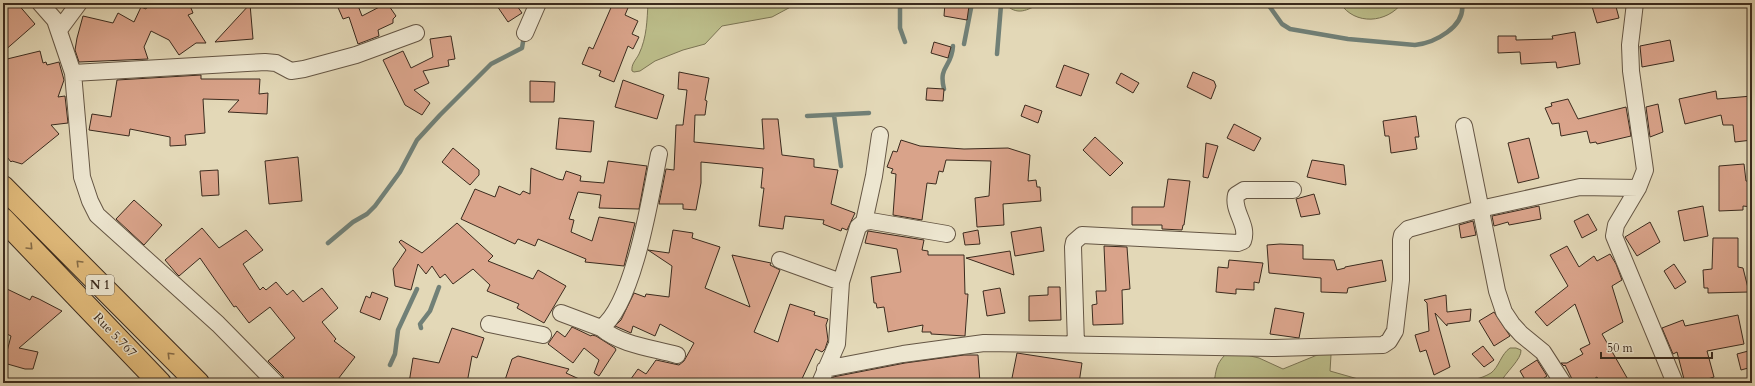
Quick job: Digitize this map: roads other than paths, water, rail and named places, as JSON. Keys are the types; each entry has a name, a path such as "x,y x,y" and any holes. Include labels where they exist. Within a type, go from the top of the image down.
{"highway":[{"name":"N 1","path":"3,187 198,383"},
{"name":"Rue 5.767","path":"3,219 160,383"}],"street":[{"path":"40,3 55,20 73,73 82,177 97,215 218,324 276,383"},
{"path":"59,30 79,3"},
{"path":"525,33 538,3"},
{"path":"1634,3 1630,46 1631,71 1645,162 1638,188 1616,225 1614,236 1675,383"},
{"path":"73,73 264,62 276,63 291,71 356,55 416,33"},
{"path":"1464,126 1496,291 1504,312 1521,334 1543,352 1563,383"},
{"path":"864,222 874,176 880,135"},
{"path":"601,328 612,317 637,261 659,154"},
{"path":"822,376 903,354 984,343 1275,348 1383,346 1389,341 1395,331 1401,280 1402,235 1408,229 1480,209 1580,187 1638,188"},
{"path":"1076,345 1073,248 1078,237 1082,235 1238,243 1243,241 1245,231 1236,205 1236,195 1244,190 1293,190"},
{"path":"822,376 837,344 841,282 853,238 858,227 864,222 871,221 947,234"},
{"path":"780,260 841,282"},
{"path":"561,313 601,328 610,336 677,355"},
{"path":"489,324 543,335"}],"waterway":[{"path":"900,3 900,28 905,42"},
{"path":"964,44 972,3"},
{"path":"1267,3 1282,24 1290,29 1348,39 1415,45 1431,41 1447,32 1454,26 1462,12 1462,3"},
{"path":"997,54 1001,5"},
{"path":"328,243 353,222 367,214 375,206 400,172 417,140 491,64 522,48 524,36"},
{"path":"944,89 943,75 950,59 953,46"},
{"path":"807,116 869,113"},
{"path":"834,115 841,166"},
{"path":"421,328 420,324 430,311 439,287"},
{"path":"390,365 395,354 398,330 417,289"}]}
